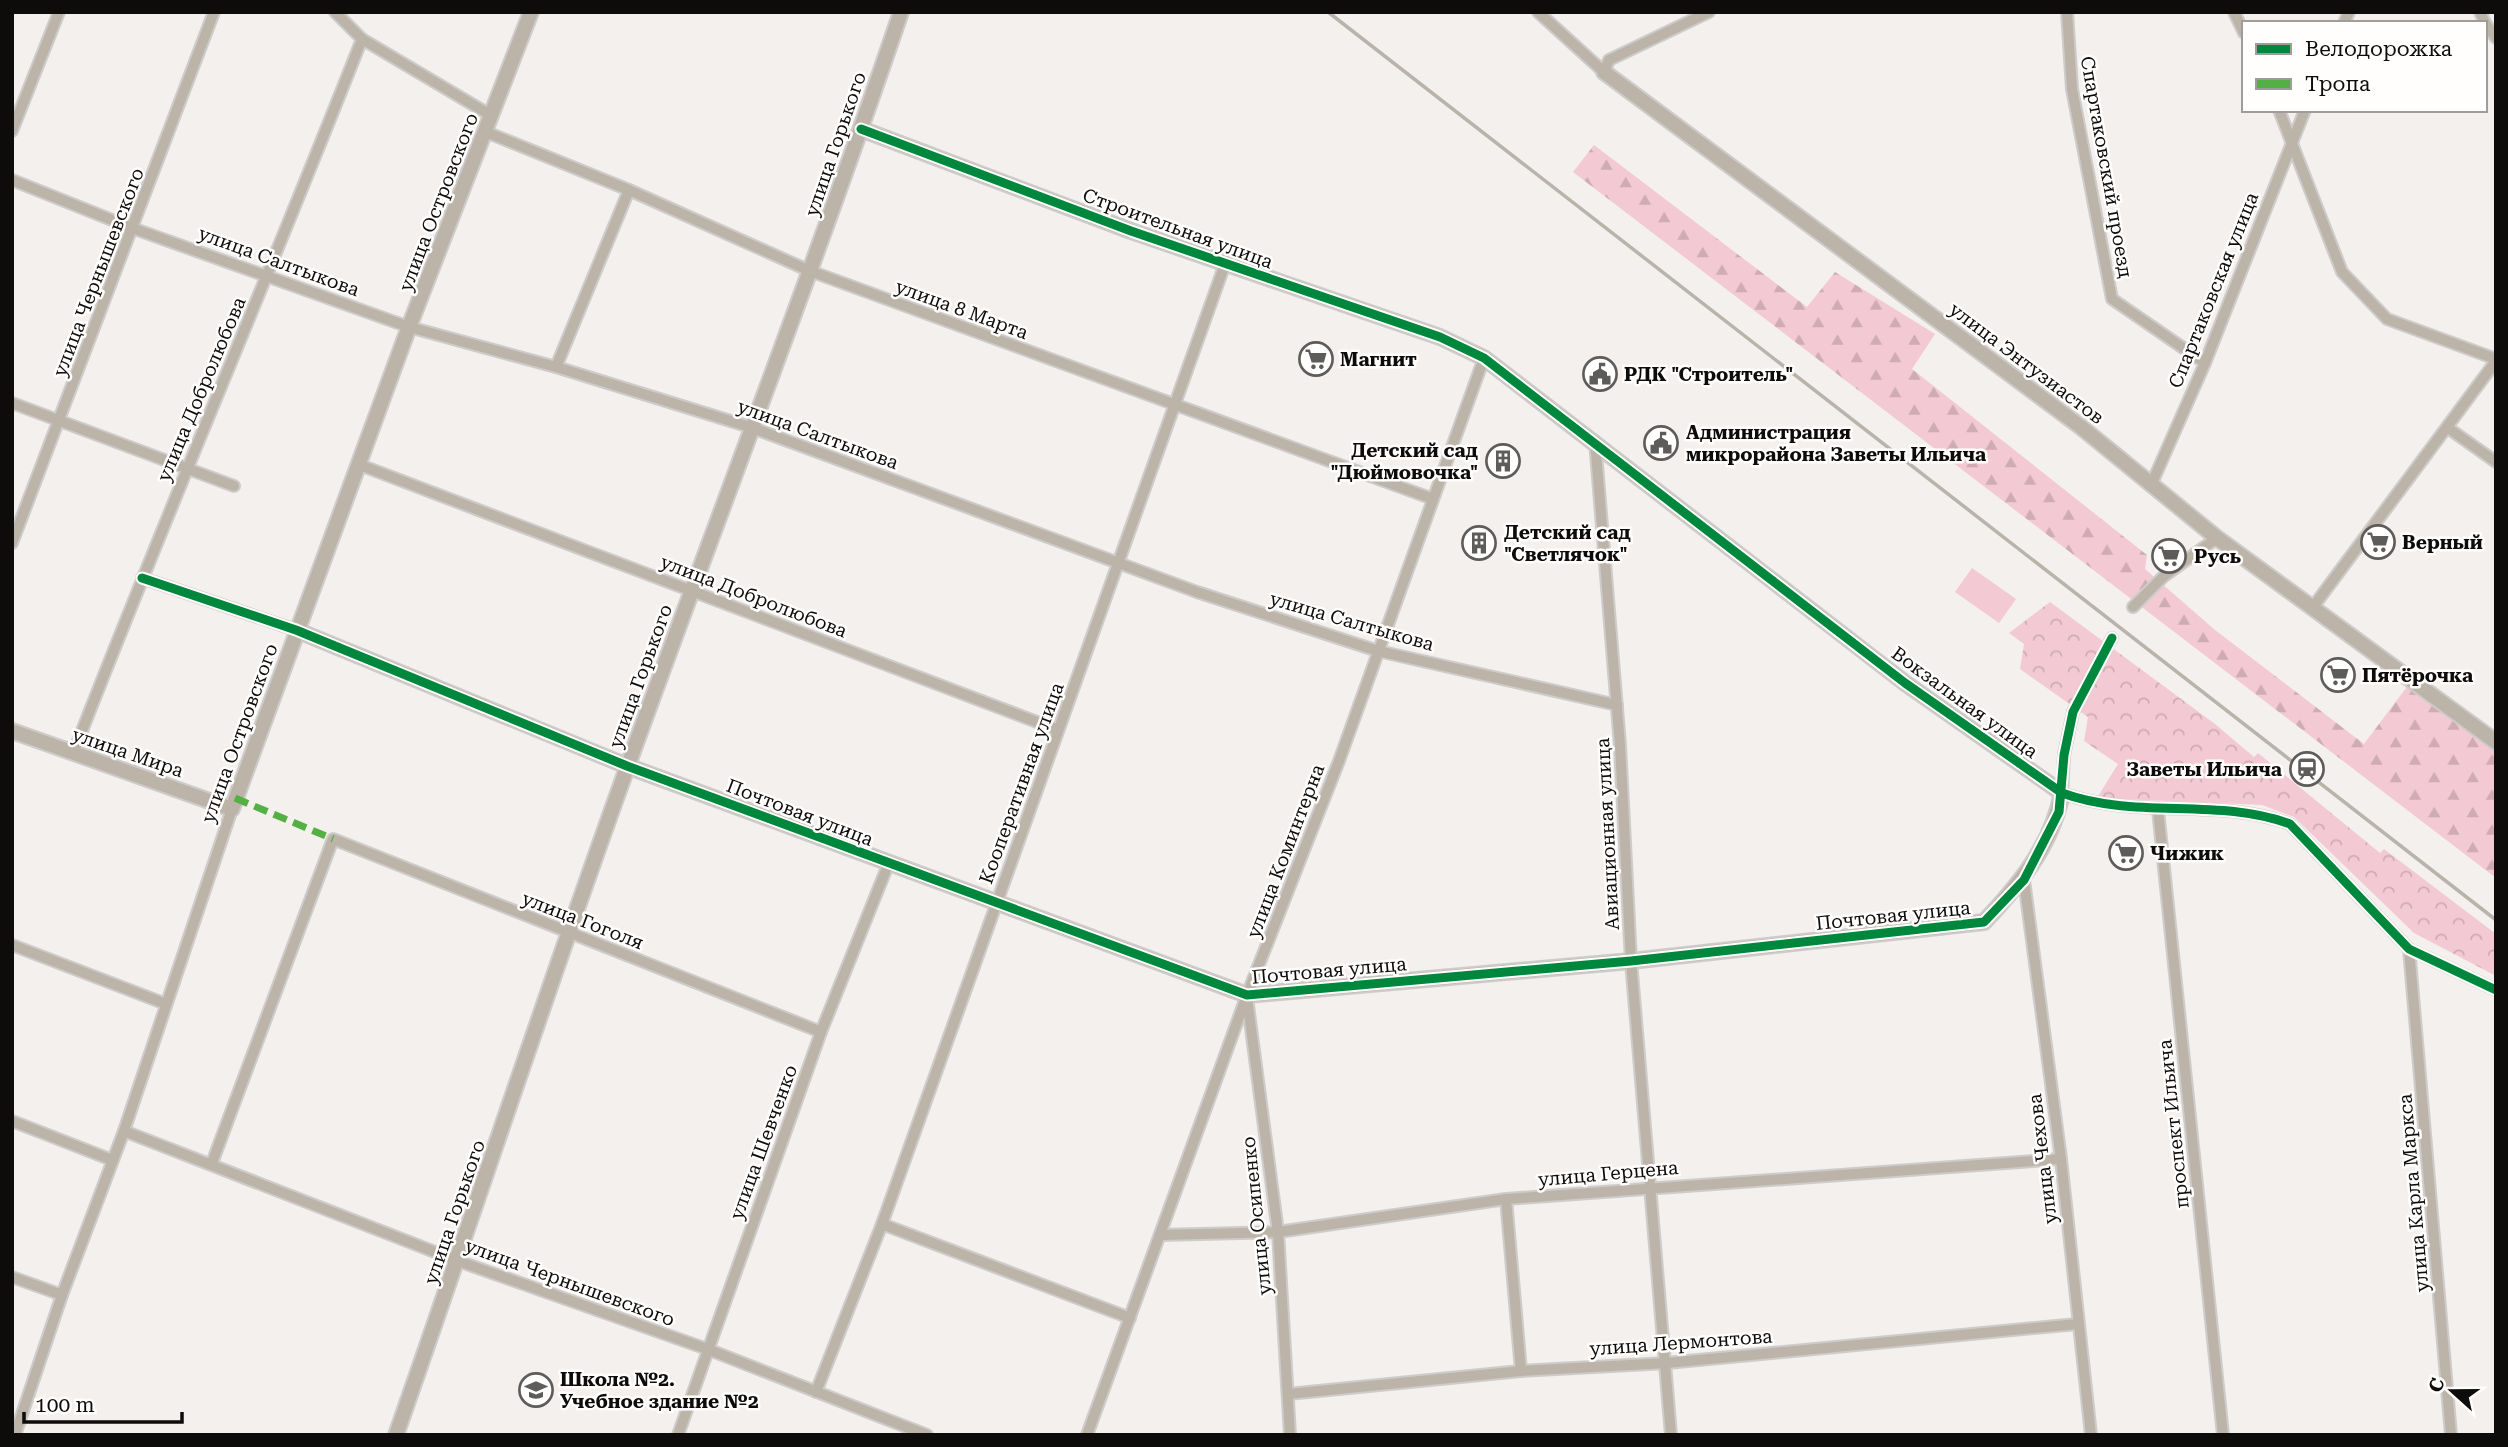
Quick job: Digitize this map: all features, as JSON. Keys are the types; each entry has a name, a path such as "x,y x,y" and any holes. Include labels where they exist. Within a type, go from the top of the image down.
{"street":[{"path":"12,131 59,12"},
{"name":"улица Чернышевского","path":"12,543 214,12"},
{"path":"335,12 362,39 492,116"},
{"name":"улица Островского","path":"15,1435 62,1296 124,1131 232,809 296,630 531,12"},
{"name":"улица Горького","path":"396,1435 627,766 750,427 810,271 901,12"},
{"name":"улица Энтузиастов","path":"1538,12 1604,72 2152,483 2217,538 2496,742"},
{"path":"1604,72 1609,60 1709,12"},
{"name":"Спартаковский проезд","path":"2067,12 2072,89 2112,299 2205,363"},
{"path":"2234,12 2242,29"},
{"name":"улица Добролюбова","path":"74,754 186,468 269,276 362,39"},
{"path":"2279,112 2342,272 2387,319 2496,360 2313,607"},
{"name":"Спартаковская улица","path":"2152,483 2205,363 2304,112"},
{"name":"Строительная улица","path":"861,129 1131,231 1440,337 1484,358"},
{"name":"улица 8 Марта","path":"486,132 629,190 810,271 1433,499"},
{"name":"улица Салтыкова","path":"12,180 132,228 410,327 556,367 750,427 1118,563 1378,651 1617,705"},
{"path":"556,367 629,190"},
{"name":"Кооперативная улица","path":"816,1392 882,1224 1225,264"},
{"name":"Вокзальная улица","path":"1484,358 1595,440 1905,683 2062,793 2087,802 2158,810 2238,810 2265,815 2290,824 2409,949 2496,990"},
{"name":"улица Коминтерна","path":"1087,1435 1247,995 1339,761 1484,358"},
{"path":"12,403 234,486"},
{"path":"2448,428 2496,461"},
{"name":"Авиационная улица","path":"1595,440 1617,705 1631,961 1671,1435"},
{"name":"улица Добролюбова","path":"360,464 1058,730"},
{"path":"2133,607 2164,576 2217,538"},
{"path":"142,578 296,630"},
{"name":"Почтовая улица","path":"296,630 627,766 996,905 1247,995 1631,961 1984,922 2024,880 2059,812 2064,755 2074,712 2112,638"},
{"name":"улица Мира","path":"12,731 232,809"},
{"name":"проспект Ильича","path":"2158,810 2223,1435"},
{"name":"улица Гоголя","path":"212,1163 333,839 821,1032"},
{"name":"улица Шевченко","path":"678,1435 821,1032 888,865"},
{"name":"улица Чехова","path":"2024,880 2061,1158 2091,1435"},
{"path":"12,945 166,1004"},
{"name":"улица Карла Маркса","path":"2409,949 2451,1435"},
{"name":"улица Осипенко","path":"1247,995 1278,1232 1290,1435"},
{"path":"12,1122 112,1160"},
{"name":"улица Чернышевского","path":"124,1131 458,1261 707,1349 927,1435"},
{"name":"улица Герцена","path":"1160,1235 1278,1232 1506,1199 2061,1158"},
{"path":"1506,1199 1521,1371"},
{"path":"882,1224 1130,1318"},
{"path":"12,1277 62,1296"},
{"name":"улица Лермонтова","path":"1288,1394 1521,1371 1667,1363 2077,1324"}],"green space":[{"path":"1594,145 1807,307 1835,272 1935,334 1912,369 2147,555 2145,569 2215,630 2364,744 2409,684 2496,748 2496,878 1573,172"},
{"path":"1972,568 2016,599 1999,623 1955,592"},
{"path":"2050,602 2215,724 2254,757 2258,753 2380,853 2384,849 2496,934 2496,976 2414,933 2294,817 2262,805 2097,798 2118,764 2084,741 2088,717 2020,669 2024,644 2009,633"}],"railway":[{"path":"1328,12 2496,920"}],"marked path":[{"path":"235,798 333,839"}],"cycle path":[{"path":"861,129 1131,231 1440,337 1484,358 1905,683 2062,793 2119,805 2234,812 2290,824 2409,949 2496,990"},
{"path":"142,578 296,630 627,766 1247,995 1631,961 1984,922 2024,880 2059,812 2064,755 2073,712 2112,638"}],"place":[{"name":"Магнит","path":"1316,359"},
{"name":"РДК \"Строитель\"","path":"1600,374"},
{"name":"Администрация микрорайона Заветы Ильича","path":"1661,443"},
{"name":"Детский сад \"Дюймовочка\"","path":"1503,461"},
{"name":"Верный","path":"2378,542"},
{"name":"Детский сад \"Светлячок\"","path":"1479,543"},
{"name":"Русь","path":"2169,556"},
{"name":"Пятёрочка","path":"2338,675"},
{"name":"Заветы Ильича","path":"2307,769"},
{"name":"Чижик","path":"2126,853"},
{"name":"Школа №2. Учебное здание №2","path":"536,1390"}]}
